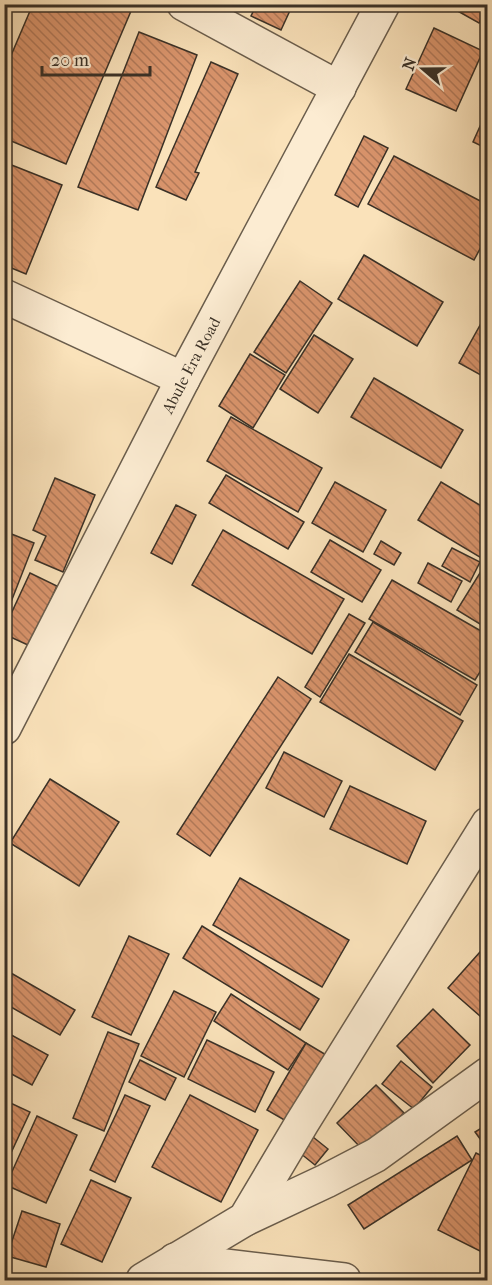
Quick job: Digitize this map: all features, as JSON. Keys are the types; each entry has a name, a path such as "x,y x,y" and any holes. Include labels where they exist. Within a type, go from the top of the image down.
{"street":[{"path":"184,4 339,88"},
{"name":"Abule Era Road","path":"4,728 183,379 383,4"},
{"path":"4,296 183,379"},
{"path":"245,1219 308,1113 488,824"},
{"path":"143,1281 245,1219 376,1155 488,1074"},
{"path":"175,1260 344,1281"}],"building":[{"path":"33,4 134,4 66,164 4,138 4,72"},
{"path":"257,4 293,4 281,30 251,16"},
{"path":"445,4 488,4 488,7 479,23"},
{"path":"434,28 483,51 456,111 406,89"},
{"path":"139,32 197,55 138,210 78,187"},
{"path":"211,62 238,74 195,172 199,173 186,200 156,187"},
{"path":"486,113 488,114 488,149 473,142"},
{"path":"364,136 388,148 358,207 335,195"},
{"path":"394,156 488,205 488,234 474,260 368,204"},
{"path":"4,162 62,185 26,274 4,265"},
{"path":"364,255 443,302 417,346 338,299"},
{"path":"300,281 332,303 286,373 254,352"},
{"path":"488,311 488,379 459,363"},
{"path":"314,335 353,359 318,413 280,389"},
{"path":"250,354 285,375 253,428 219,406"},
{"path":"374,378 463,430 441,468 351,417"},
{"path":"231,417 322,468 298,512 207,461"},
{"path":"226,475 304,522 288,549 209,503"},
{"path":"55,478 95,495 63,572 35,560 46,536 33,530"},
{"path":"335,482 386,510 363,552 312,523"},
{"path":"441,482 488,510 488,562 418,520"},
{"path":"176,505 196,515 172,564 151,553"},
{"path":"223,530 344,599 312,654 192,585"},
{"path":"4,531 34,543 4,620"},
{"path":"330,540 381,570 362,602 311,572"},
{"path":"381,541 401,553 394,565 374,554"},
{"path":"452,548 480,562 470,582 442,566"},
{"path":"428,563 462,581 451,602 418,583"},
{"path":"483,568 488,571 488,629 457,610"},
{"path":"30,573 57,586 30,646 4,634 4,629"},
{"path":"392,580 488,635 488,659 475,680 369,619"},
{"path":"349,614 365,623 320,697 305,687"},
{"path":"373,622 477,685 460,715 355,652"},
{"path":"349,654 463,721 435,770 320,702"},
{"path":"278,677 311,699 210,856 177,834"},
{"path":"284,752 342,781 324,817 266,788"},
{"path":"50,779 119,822 79,886 10,843"},
{"path":"350,786 426,821 407,864 330,829"},
{"path":"240,878 349,940 322,987 213,925"},
{"path":"202,926 319,999 300,1030 183,958"},
{"path":"129,936 169,954 131,1035 92,1017"},
{"path":"488,943 488,1023 448,988"},
{"path":"4,969 75,1010 60,1035 4,1003"},
{"path":"174,991 216,1012 184,1077 141,1056"},
{"path":"231,994 306,1043 288,1070 214,1021"},
{"path":"433,1009 470,1045 433,1083 397,1046"},
{"path":"4,1031 48,1055 32,1085 4,1070"},
{"path":"108,1032 139,1044 104,1131 73,1118"},
{"path":"207,1040 274,1072 255,1112 188,1079"},
{"path":"306,1043 333,1059 293,1125 267,1110"},
{"path":"140,1060 176,1078 165,1100 129,1082"},
{"path":"401,1061 432,1087 414,1109 382,1084"},
{"path":"376,1085 404,1113 364,1151 337,1123"},
{"path":"125,1095 150,1106 115,1182 90,1170"},
{"path":"190,1095 258,1130 221,1202 152,1167"},
{"path":"4,1100 30,1112 4,1168"},
{"path":"37,1116 77,1135 46,1203 6,1185"},
{"path":"488,1124 488,1150 475,1132"},
{"path":"457,1136 472,1160 364,1229 348,1205"},
{"path":"313,1137 328,1149 315,1165 300,1153"},
{"path":"476,1153 488,1159 488,1255 438,1230"},
{"path":"91,1180 131,1198 102,1262 61,1244"},
{"path":"22,1211 60,1224 46,1267 7,1256"}]}
